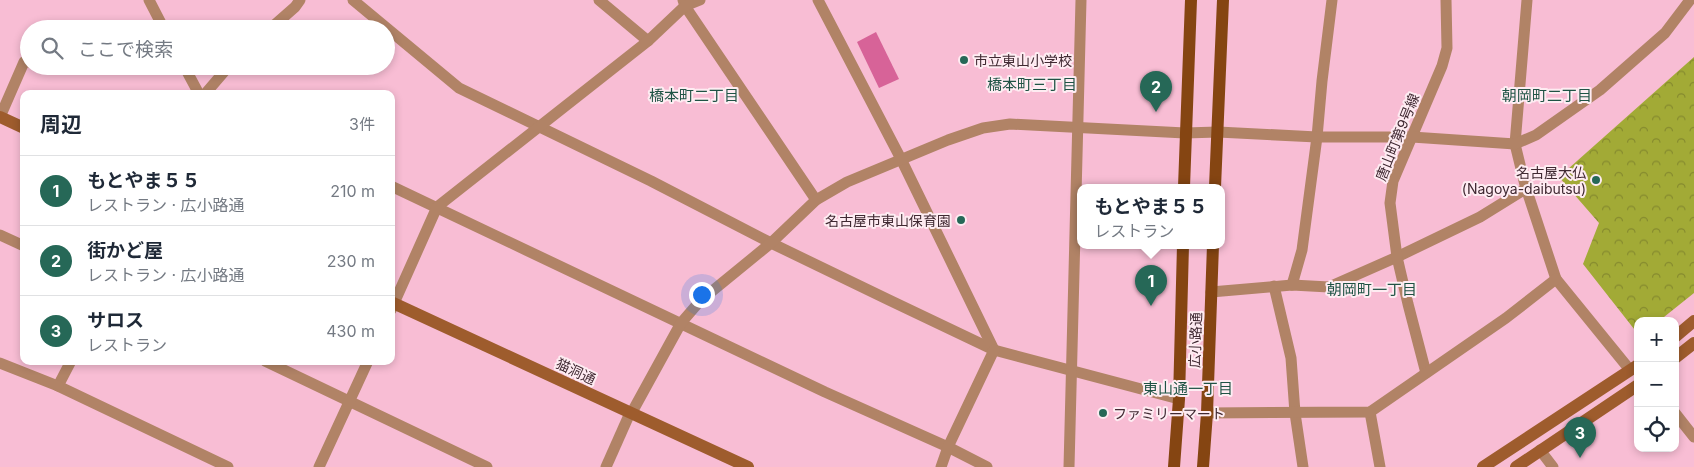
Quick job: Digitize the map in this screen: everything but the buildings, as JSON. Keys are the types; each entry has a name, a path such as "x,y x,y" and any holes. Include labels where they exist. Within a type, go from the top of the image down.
{"main road":[{"path":"1184,184 1191,0"},
{"path":"1215,184 1223,0"},
{"name":"広小路通","path":"1174,467 1179,399 1183,249"},
{"name":"広小路通","path":"1203,467 1207,413 1213,249"}],"street":[{"path":"149,0 159,20"},
{"path":"281,20 295,8 300,0"},
{"path":"353,0 377,20"},
{"path":"599,0 648,40"},
{"path":"395,299 437,208 648,40 684,3 700,0"},
{"path":"818,0 901,159 994,350"},
{"path":"1069,467 1081,0"},
{"path":"1292,285 1302,250 1318,137 1322,81 1332,0"},
{"name":"唐山町第9号線","path":"1426,373 1397,257 1390,203 1393,181 1442,66 1447,48 1446,0"},
{"path":"1483,467 1634,367 1556,279 1514,144 1527,0"},
{"path":"606,467 630,414 681,322 700,301 771,243 816,200 848,182 901,159 984,128 1010,124 1185,133 1218,132 1318,137 1412,137 1514,144 1536,135 1600,90 1665,33 1690,0"},
{"path":"684,3 816,200"},
{"path":"395,35 460,88 651,181 771,243 994,350 1179,399"},
{"path":"20,71 0,117 20,126"},
{"path":"189,75 197,90"},
{"path":"208,90 221,75"},
{"path":"395,188 987,467"},
{"path":"1211,292 1292,285 1329,288 1480,216 1527,188"},
{"path":"0,235 20,244"},
{"path":"1207,413 1370,412 1506,318 1556,279"},
{"path":"1274,286 1291,358 1295,412 1303,467"},
{"name":"猫洞通","path":"395,306 748,467"},
{"path":"1679,333 1694,321"},
{"path":"1679,355 1694,343"},
{"path":"941,467 948,447 994,350"},
{"path":"0,363 58,386 228,467"},
{"path":"58,386 69,365"},
{"path":"274,365 487,467"},
{"path":"319,467 366,365"},
{"path":"1516,467 1634,388"},
{"path":"1370,412 1380,467"},
{"path":"1679,418 1694,437"},
{"path":"1540,450 1553,467"}],"green space":[{"path":"1694,57 1694,293 1664,317 1634,317 1634,329 1583,264 1599,223 1559,177"}],"shaded area":[{"path":"876,32 899,79 879,88 857,42"}],"place":[{"name":"市立東山小学校","path":"964,60"},
{"name":"街かど屋","path":"1156,112"},
{"name":"名古屋大仏 (Nagoya-daibutsu)","path":"1596,180"},
{"name":"名古屋市東山保育園","path":"961,220"},
{"name":"もとやま５５","path":"1151,306"},
{"name":"ファミリーマート","path":"1103,413"},
{"name":"サロス","path":"1580,458"}],"district":[{"name":"橋本町三丁目","path":"1032,84"},
{"name":"橋本町二丁目","path":"694,95"},
{"name":"朝岡町二丁目","path":"1547,95"},
{"name":"朝岡町一丁目","path":"1372,289"},
{"name":"東山通一丁目","path":"1188,388"}]}
